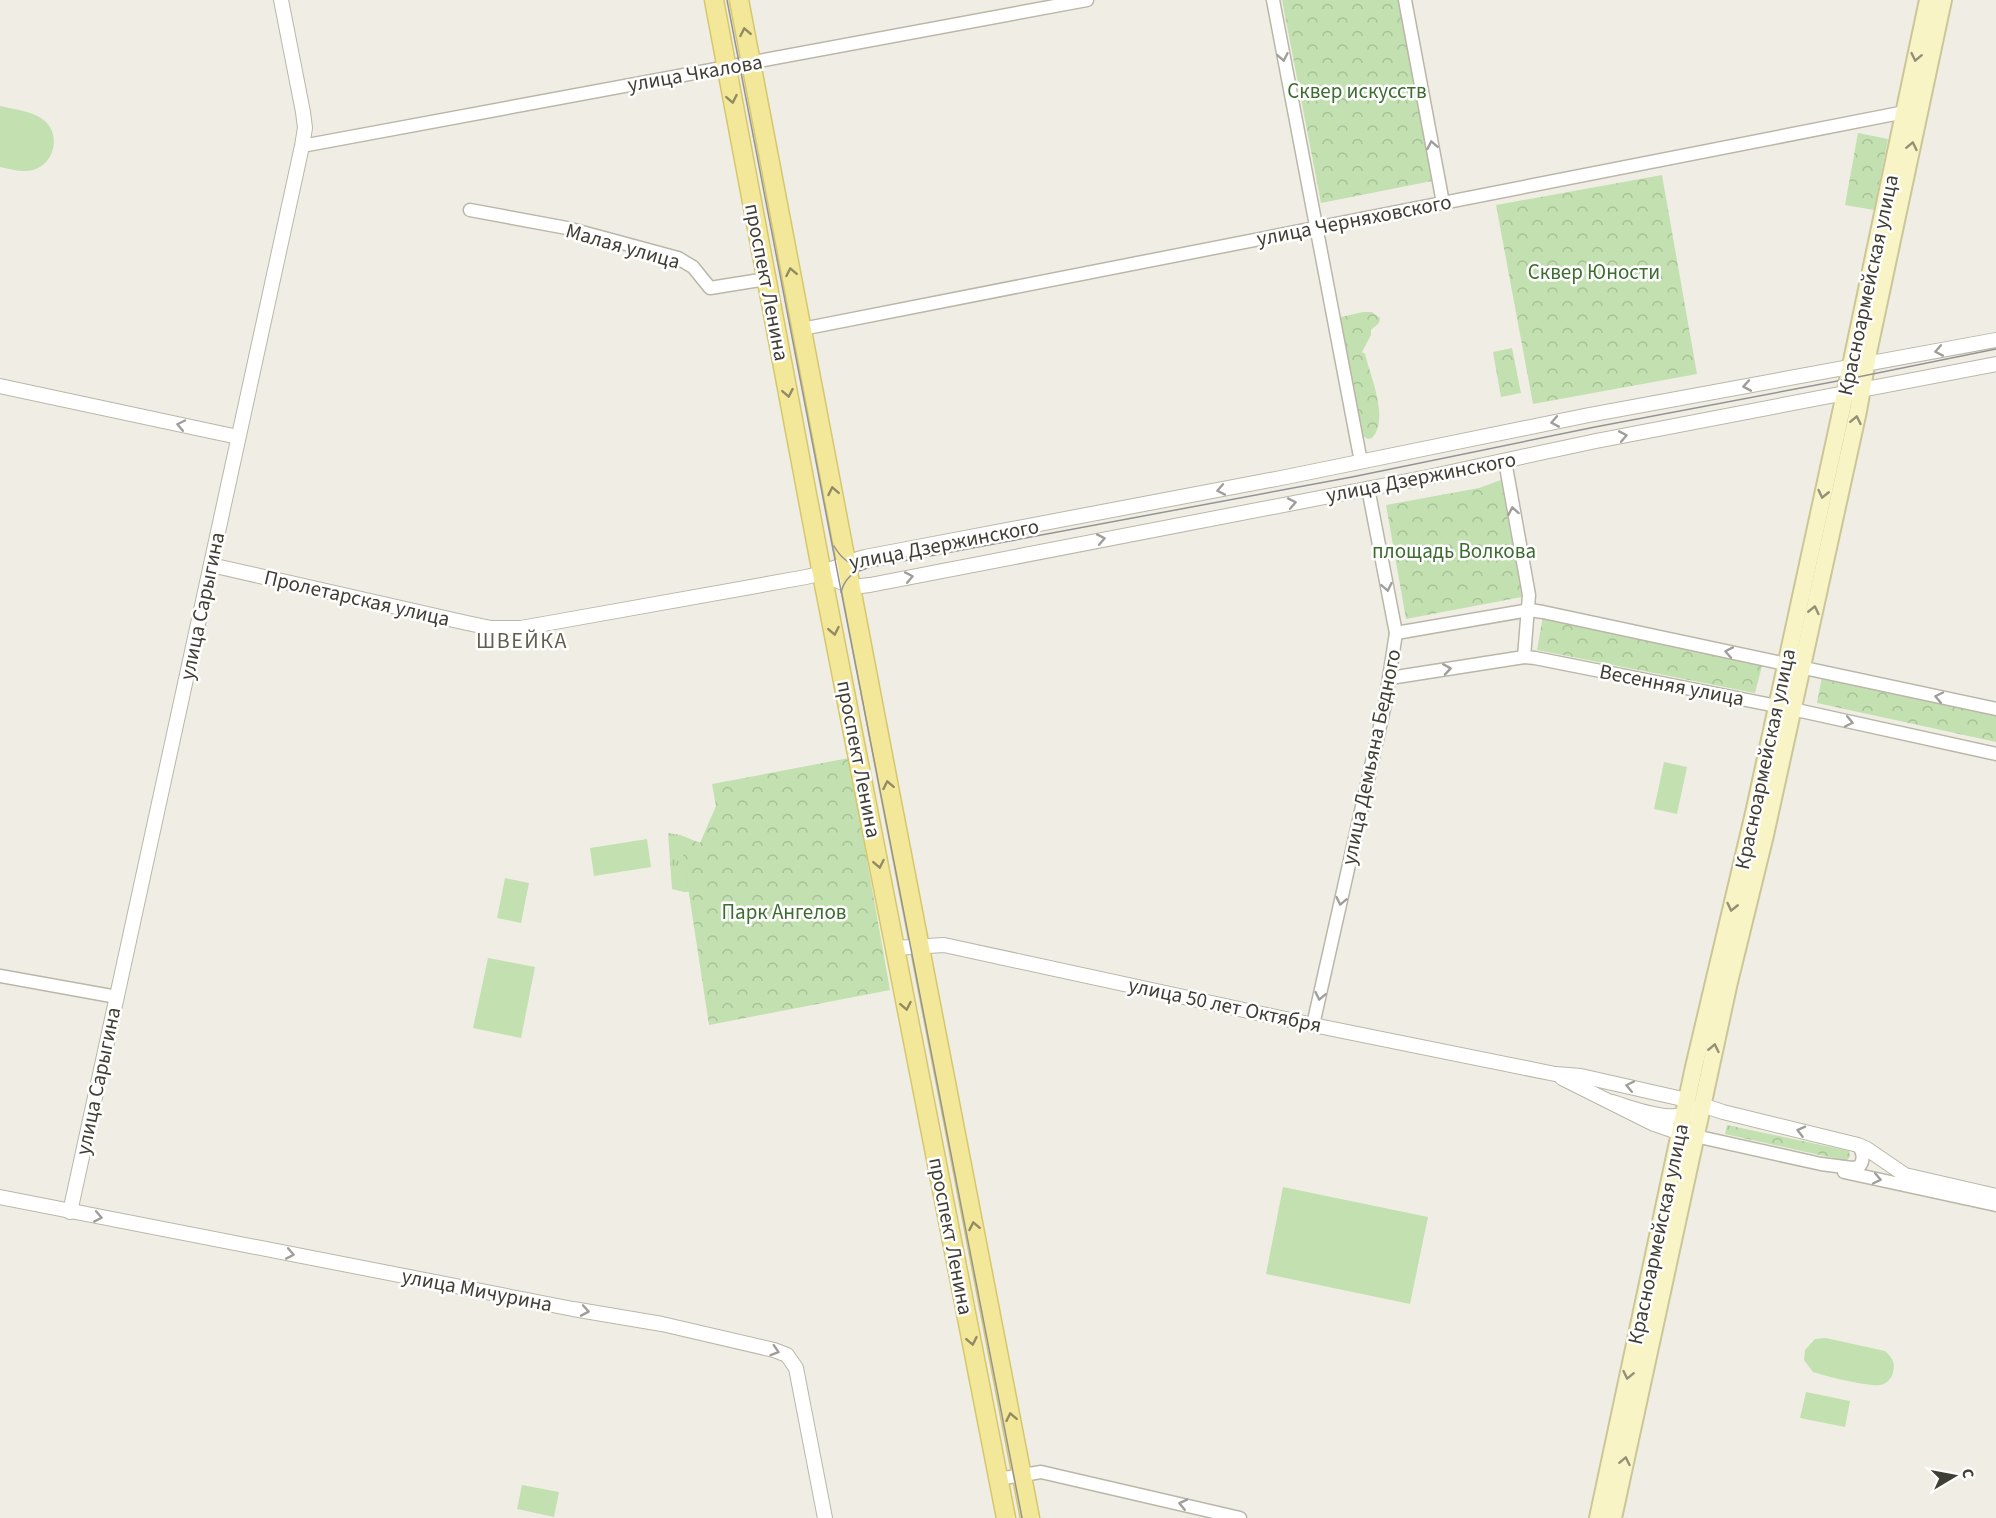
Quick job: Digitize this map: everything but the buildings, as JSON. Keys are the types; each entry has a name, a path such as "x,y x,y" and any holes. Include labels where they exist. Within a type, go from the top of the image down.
{"main road":[{"name":"проспект Ленина","path":"714,0 822,574 1006,1518"},
{"name":"проспект Ленина","path":"739,0 1030,1518"},
{"name":"Красноармейская улица","path":"1598,1518 1690,1118 1729,981 1765,835 1784,708 1853,393 1928,0"},
{"name":"Красноармейская улица","path":"1858,366 1942,0"},
{"name":"Красноармейская улица","path":"1613,1518 1690,1118"}],"street":[{"name":"улица Сарыгина","path":"70,1212 302,146 305,128 303,112 282,0"},
{"name":"улица Чкалова","path":"302,146 1087,0"},
{"path":"1273,0 1361,462"},
{"path":"1405,0 1443,203"},
{"name":"улица Черняховского","path":"802,329 1905,112"},
{"name":"Малая улица","path":"470,210 567,228 678,258 693,267 710,288 766,279"},
{"name":"улица Дзержинского","path":"822,574 847,562 1568,420 1996,340"},
{"name":"улица Дзержинского","path":"822,574 852,587 1996,364"},
{"path":"0,386 238,437"},
{"path":"1505,461 1529,595 1524,657"},
{"name":"улица Демьяна Бедного","path":"1313,1025 1389,678 1396,633 1368,488"},
{"name":"Пролетарская улица","path":"211,565 376,604 491,628 509,629 822,574"},
{"name":"Весенняя улица","path":"1396,633 1529,610 1996,710"},
{"name":"Весенняя улица","path":"1389,678 1524,657 1784,708 1996,754"},
{"name":"улица 50 лет Октября","path":"895,948 944,945 1313,1025 1555,1074 1581,1076 1690,1118 1837,1170 1996,1205"},
{"path":"0,976 117,997"},
{"name":"улица 50 лет Октября","path":"1555,1074 1654,1124 1723,1112 1858,1145 1913,1178 1996,1196"},
{"name":"улица 50 лет Октября","path":"1821,1164 1859,1167 1863,1155 1858,1145"},
{"name":"улица Мичурина","path":"0,1197 662,1324 787,1354 796,1368 825,1518"},
{"path":"998,1479 1041,1472 1240,1518"}],"green space":[{"name":"Сквер искусств","path":"1282,0 1398,0 1432,181 1321,203"},
{"path":"0,106 32,114 48,124 52,131 54,147 41,167 25,171 0,167"},
{"path":"1858,133 1888,139 1874,210 1845,205"},
{"name":"Сквер Юности","path":"1662,175 1697,374 1533,404 1496,205"},
{"path":"1372,312 1380,318 1379,323 1371,330 1371,335 1362,352 1365,354 1379,409 1377,430 1372,438 1368,439 1359,434 1339,320 1341,317"},
{"path":"1512,348 1521,393 1501,397 1493,352"},
{"name":"площадь Волкова","path":"1501,480 1522,597 1406,619 1386,505 1479,488"},
{"path":"1543,616 1762,666 1755,693 1537,650"},
{"path":"1822,677 1996,715 1996,742 1817,703"},
{"name":"Парк Ангелов","path":"849,758 890,990 709,1025 680,835 700,843 716,806 712,784"},
{"path":"1664,762 1687,767 1677,814 1654,809"},
{"path":"710,823 707,890 684,892 672,889 668,833 700,843"},
{"path":"647,839 651,867 594,876 590,848"},
{"path":"505,878 529,883 521,923 497,918"},
{"path":"488,958 535,967 521,1038 473,1028"},
{"path":"1727,1125 1849,1151 1850,1156 1847,1161 1725,1134"},
{"path":"1283,1187 1428,1217 1410,1304 1266,1274"},
{"path":"1826,1338 1885,1351 1893,1363 1894,1369 1890,1378 1883,1384 1875,1385 1847,1381 1813,1372 1804,1360 1805,1350 1815,1339"},
{"path":"1806,1392 1850,1401 1845,1427 1800,1418"},
{"path":"522,1485 559,1492 554,1517 517,1509"}],"tram line":[{"path":"727,0 1022,1518"},
{"path":"841,592 850,576 876,566 1352,477 1996,349"},
{"path":"834,546 848,561 856,565 867,566"}],"district":[{"name":"ШВЕЙКА","path":"522,641"}]}
